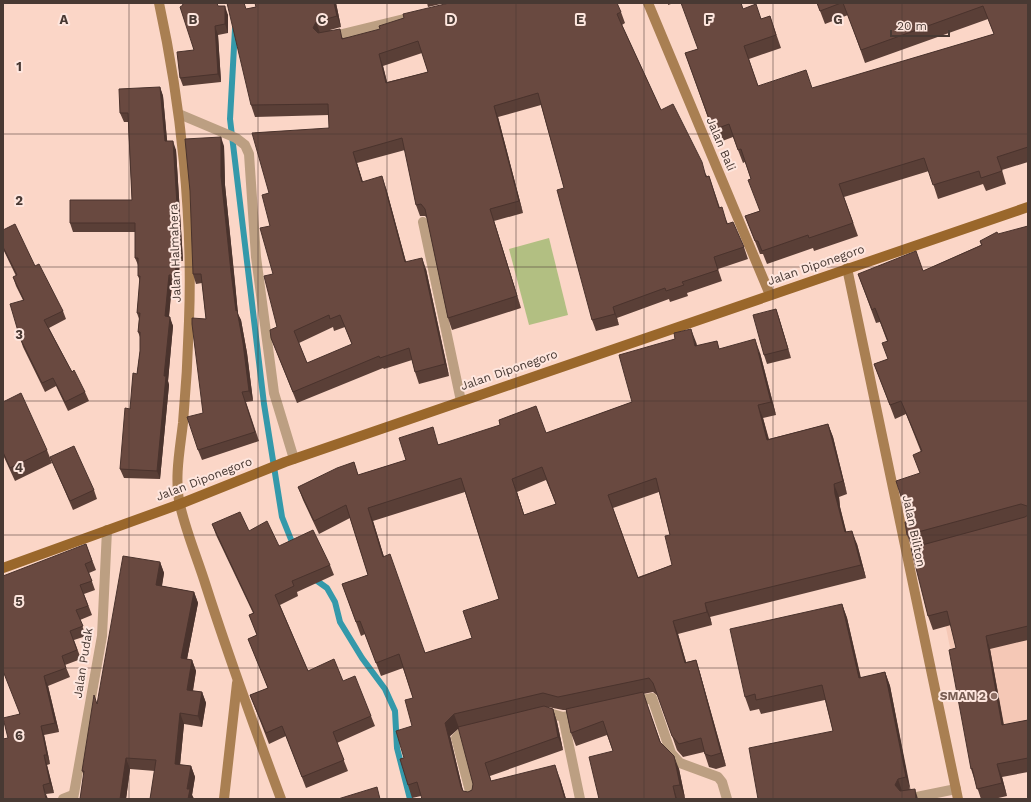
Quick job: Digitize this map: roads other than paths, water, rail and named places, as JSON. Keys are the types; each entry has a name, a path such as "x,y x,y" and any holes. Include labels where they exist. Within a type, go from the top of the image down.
{"main road":[{"name":"Jalan Halmahera","path":"159,3 167,40 178,114 186,202 190,310 187,376 178,472 180,504 237,681 281,799"},
{"name":"Jalan Bali","path":"648,3 770,295"},
{"name":"Jalan Diponegoro","path":"3,568 180,504 290,460 1028,207"},
{"name":"Jalan Biliton","path":"847,268 910,556 957,794"},
{"path":"224,799 237,681"}],"street":[{"path":"324,38 414,17"},
{"path":"178,114 236,138 245,145 249,154 256,257 274,393 290,460"},
{"path":"423,222 460,401"},
{"name":"Jalan Pudak","path":"73,797 102,636 107,530"},
{"path":"623,704 652,698 671,753 680,763 718,777 722,782 727,799"},
{"path":"530,718 549,713 563,717 593,711"},
{"path":"563,717 580,799"},
{"path":"472,799 456,738 460,734 486,728"},
{"path":"907,799 957,794"},
{"path":"63,799 73,797"}],"waterway":[{"path":"235,29 230,119 264,404 282,517 294,547"},
{"path":"313,578 327,588 335,602 340,622 362,658 385,689 395,711 397,748 410,799"}],"place":[{"name":"SMAN 2","path":"994,696"}]}
